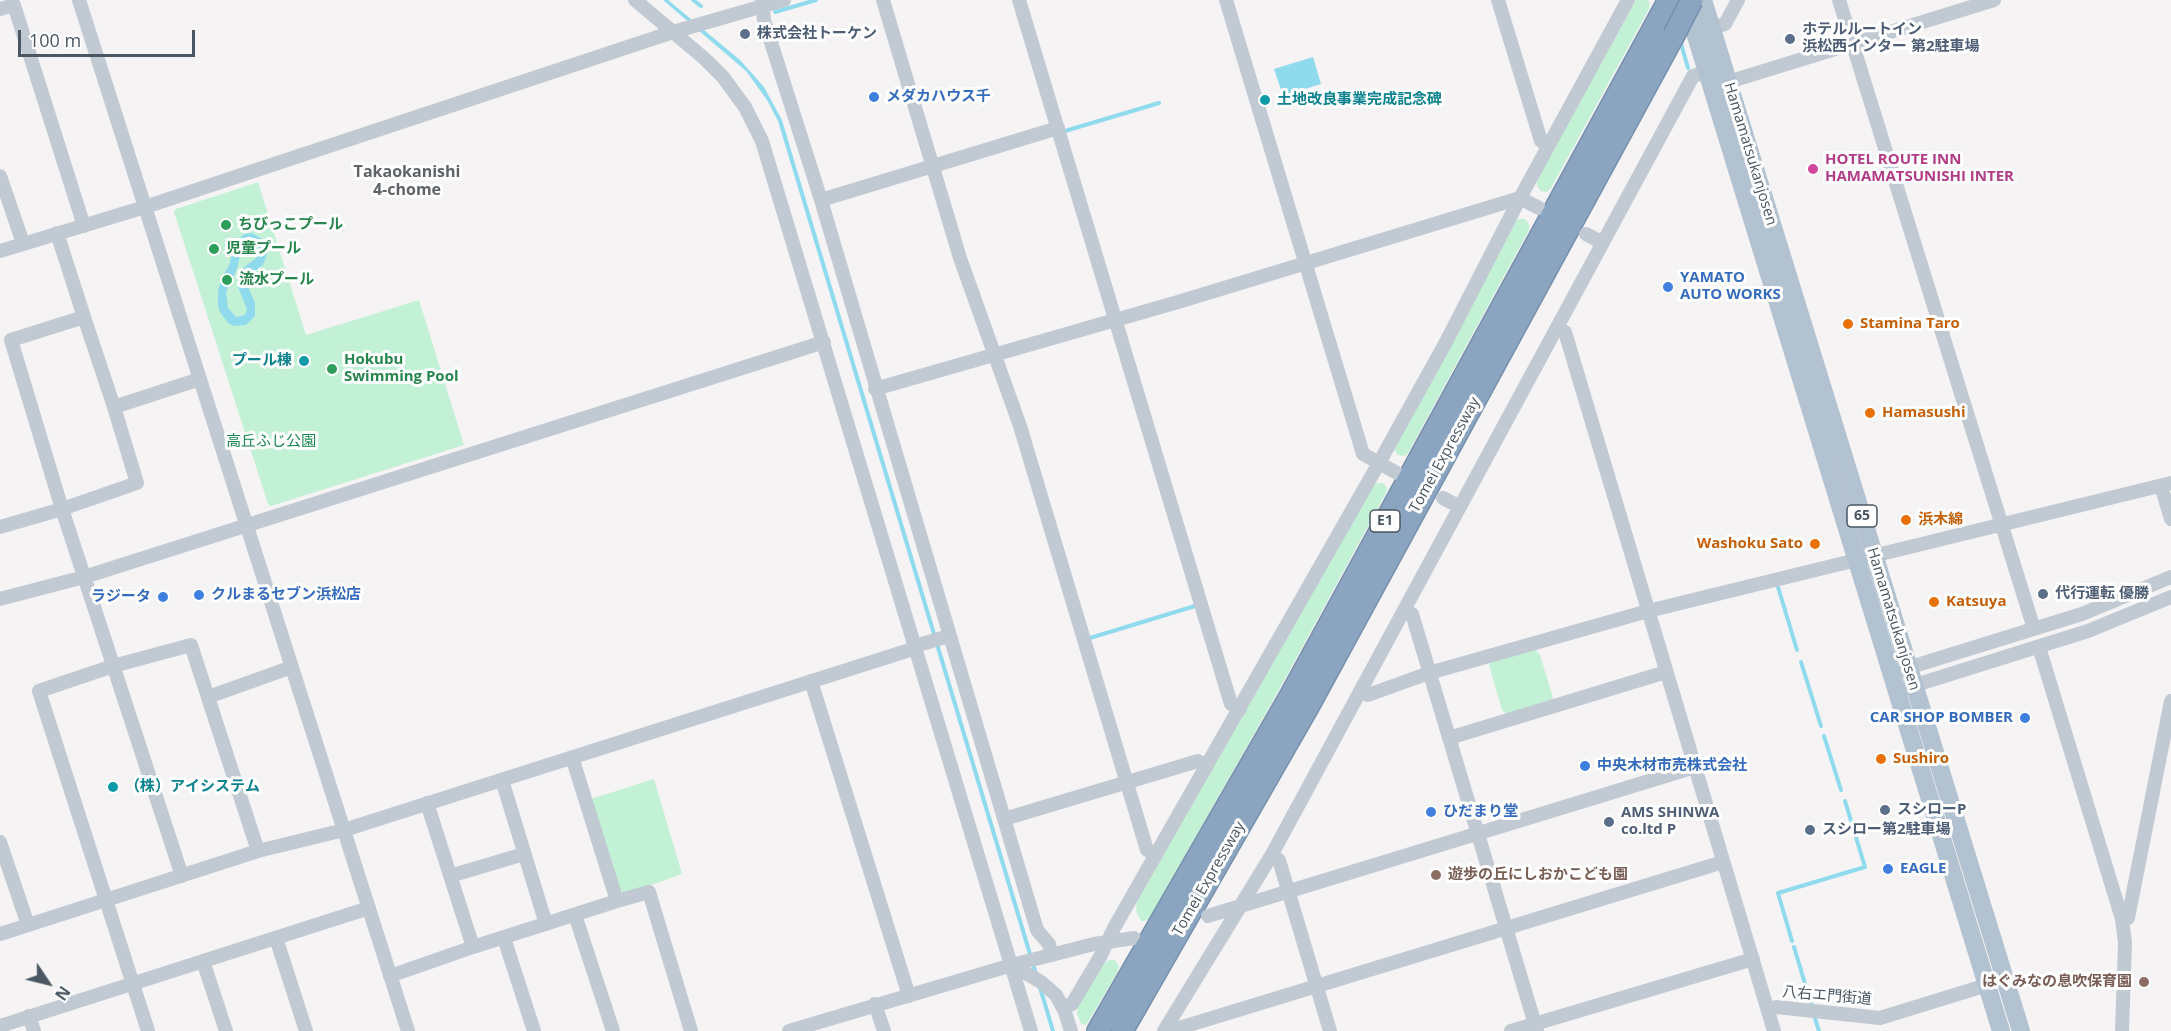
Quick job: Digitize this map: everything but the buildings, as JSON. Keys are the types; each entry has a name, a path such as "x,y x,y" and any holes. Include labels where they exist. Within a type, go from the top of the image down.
{"highway":[{"name":"Tomei Expressway","path":"1122,1031 1309,705 1692,0"},
{"name":"Tomei Expressway","path":"1098,1031 1291,695 1673,2"}],"main road":[{"name":"Hamamatsukanjosen","path":"1702,0 1874,556 1902,679 2001,1031"},
{"name":"Hamamatsukanjosen","path":"1673,2 1706,72 1856,560 1902,679 2021,1031"}],"street":[{"path":"79,0 408,1031"},
{"path":"635,0 723,77 745,107 766,153 1020,967 1031,1031"},
{"path":"0,251 145,207 762,3 784,0"},
{"path":"883,0 960,258 1020,426 1147,850 1156,855"},
{"path":"1019,0 1231,704 1240,709"},
{"path":"1226,0 1363,454 1397,473"},
{"path":"1498,0 1541,141 1549,145"},
{"path":"1063,1007 1072,1004 1379,463 1628,0"},
{"path":"1711,28 1725,24 1738,0"},
{"path":"1839,0 2034,629"},
{"path":"1728,82 1994,0"},
{"path":"762,3 764,20 821,200 947,636 1037,930 1049,944 1046,956"},
{"path":"0,9 14,5 84,226"},
{"path":"1706,72 1693,76 1271,856 1166,1028 1176,1029 1723,862"},
{"path":"821,200 1058,128"},
{"path":"0,176 23,243"},
{"path":"875,389 1115,320 1520,198 1539,208"},
{"path":"0,526 62,509 137,483 57,233"},
{"path":"1586,234 1603,243"},
{"path":"84,317 5,342 182,876"},
{"path":"1557,328 1564,332 1774,1031"},
{"path":"0,599 84,577 824,342"},
{"path":"114,407 200,379"},
{"path":"1360,691 1368,695 1429,673 1648,611 2166,484 2171,519"},
{"path":"1443,498 1460,507"},
{"path":"1902,679 2115,601 2171,577"},
{"path":"1902,679 2039,647 2114,622 2171,597"},
{"path":"1404,610 1412,614 1536,1027"},
{"path":"0,934 258,851 344,830 947,636"},
{"path":"148,1031 39,691 114,666 191,645 258,851"},
{"path":"2039,647 2122,919 2125,944 2122,1031"},
{"path":"208,697 292,667"},
{"path":"1449,738 1666,672"},
{"path":"812,681 909,996"},
{"path":"2122,919 2128,918 2171,701"},
{"path":"572,757 617,901"},
{"path":"1004,819 1198,761 1207,766"},
{"path":"1208,916 1695,767"},
{"path":"502,780 546,924"},
{"path":"428,803 473,947"},
{"path":"0,842 28,925"},
{"path":"450,876 524,854"},
{"path":"1271,856 1279,860 1330,1031"},
{"path":"390,976 473,947 649,892 691,1031"},
{"path":"0,1026 369,908"},
{"path":"575,915 613,1031"},
{"path":"276,938 306,1031"},
{"path":"504,938 534,1031"},
{"path":"797,1030 875,1004 1020,967 1046,956 1134,938"},
{"path":"1511,1031 1536,1027 1753,959"},
{"path":"203,961 226,1031"},
{"path":"1020,967 1049,988 1063,1007 1071,1031"},
{"name":"八右エ門街道","path":"1768,1010 1776,1007 1881,1018 1987,985"},
{"path":"875,1004 884,1031"},
{"path":"29,1016 34,1031"}],"green space":[{"path":"1636,0 1647,0 1650,3 1649,9 1551,188 1547,192 1541,191 1537,186 1537,179"},
{"name":"Hokubu Swimming Pool","path":"258,182 306,335 419,300 464,445 271,506 268,504 174,212 176,209"},
{"path":"1525,219 1529,224 1529,230 1408,453 1404,456 1398,455 1395,446 1514,222"},
{"path":"1383,483 1387,488 1386,493 1280,688 1149,919 1141,921 1136,911 1137,901 1372,486"},
{"path":"1535,649 1540,655 1553,698 1551,701 1507,715 1502,710 1489,665 1491,662"},
{"path":"654,779 682,874 626,894 618,889 591,799"},
{"path":"1109,960 1115,960 1119,966 1117,973 1088,1022 1085,1025 1081,1024 1077,1014 1078,1005 1103,964"}],"water":[{"path":"663,0 668,0 740,60 764,87 782,120 1045,997 1041,998 778,121 767,100 746,71"},
{"path":"1313,57 1321,84 1283,96 1274,69"},
{"name":"流水プール","path":"252,233 264,240 268,252 263,265 249,275 246,282 255,303 255,316 246,325 234,326 228,323 220,312 218,290 229,266 235,242 245,234","holes":["248,243 257,245 259,252 256,258 242,269 239,275 238,287 247,309 245,315 236,317 228,308 226,292 237,269 242,247"]}],"waterway":[{"path":"693,0 701,6"},
{"path":"775,12 816,0"},
{"path":"1680,40 1688,68"},
{"path":"1065,131 1159,103"},
{"path":"1778,587 1797,650"},
{"path":"1090,638 1195,606"},
{"path":"1801,662 1821,726"},
{"path":"1824,736 1841,790"},
{"path":"1792,941 1778,893 1865,867 1845,801"},
{"path":"1794,947 1812,1007"},
{"path":"1042,994 1053,1031"},
{"path":"1814,1015 1819,1031"}],"place":[{"name":"株式会社トーケン","path":"745,34"},
{"name":"ホテルルートイン 浜松西インター 第2駐車場","path":"1790,39"},
{"name":"メダカハウス千","path":"874,97"},
{"name":"土地改良事業完成記念碑","path":"1265,100"},
{"name":"HOTEL ROUTE INN HAMAMATSUNISHI INTER","path":"1813,169"},
{"name":"ちびっこプール","path":"226,225"},
{"name":"児童プール","path":"214,249"},
{"name":"流水プール","path":"227,280"},
{"name":"YAMATO AUTO WORKS","path":"1668,287"},
{"name":"Stamina Taro","path":"1848,324"},
{"name":"プール棟","path":"304,361"},
{"name":"Hokubu Swimming Pool","path":"332,369"},
{"name":"Hamasushi","path":"1870,413"},
{"name":"浜木綿","path":"1906,520"},
{"name":"Washoku Sato","path":"1815,544"},
{"name":"代行運転 優勝","path":"2043,594"},
{"name":"クルまるセブン浜松店","path":"199,595"},
{"name":"ラジータ","path":"163,597"},
{"name":"Katsuya","path":"1934,602"},
{"name":"CAR SHOP BOMBER","path":"2025,718"},
{"name":"Sushiro","path":"1881,759"},
{"name":"中央木材市売株式会社","path":"1585,766"},
{"name":"（株）アイシステム","path":"113,787"},
{"name":"スシローP","path":"1885,810"},
{"name":"ひだまり堂","path":"1431,812"},
{"name":"AMS SHINWA co.ltd P","path":"1609,822"},
{"name":"スシロー第2駐車場","path":"1810,830"},
{"name":"EAGLE","path":"1888,869"},
{"name":"遊歩の丘にしおかこども園","path":"1436,875"},
{"name":"はぐみなの息吹保育園","path":"2144,982"}],"district":[{"name":"Takaokanishi 4-chome","path":"407,181"}],"park label":[{"name":"高丘ふじ公園","path":"271,442"}]}
